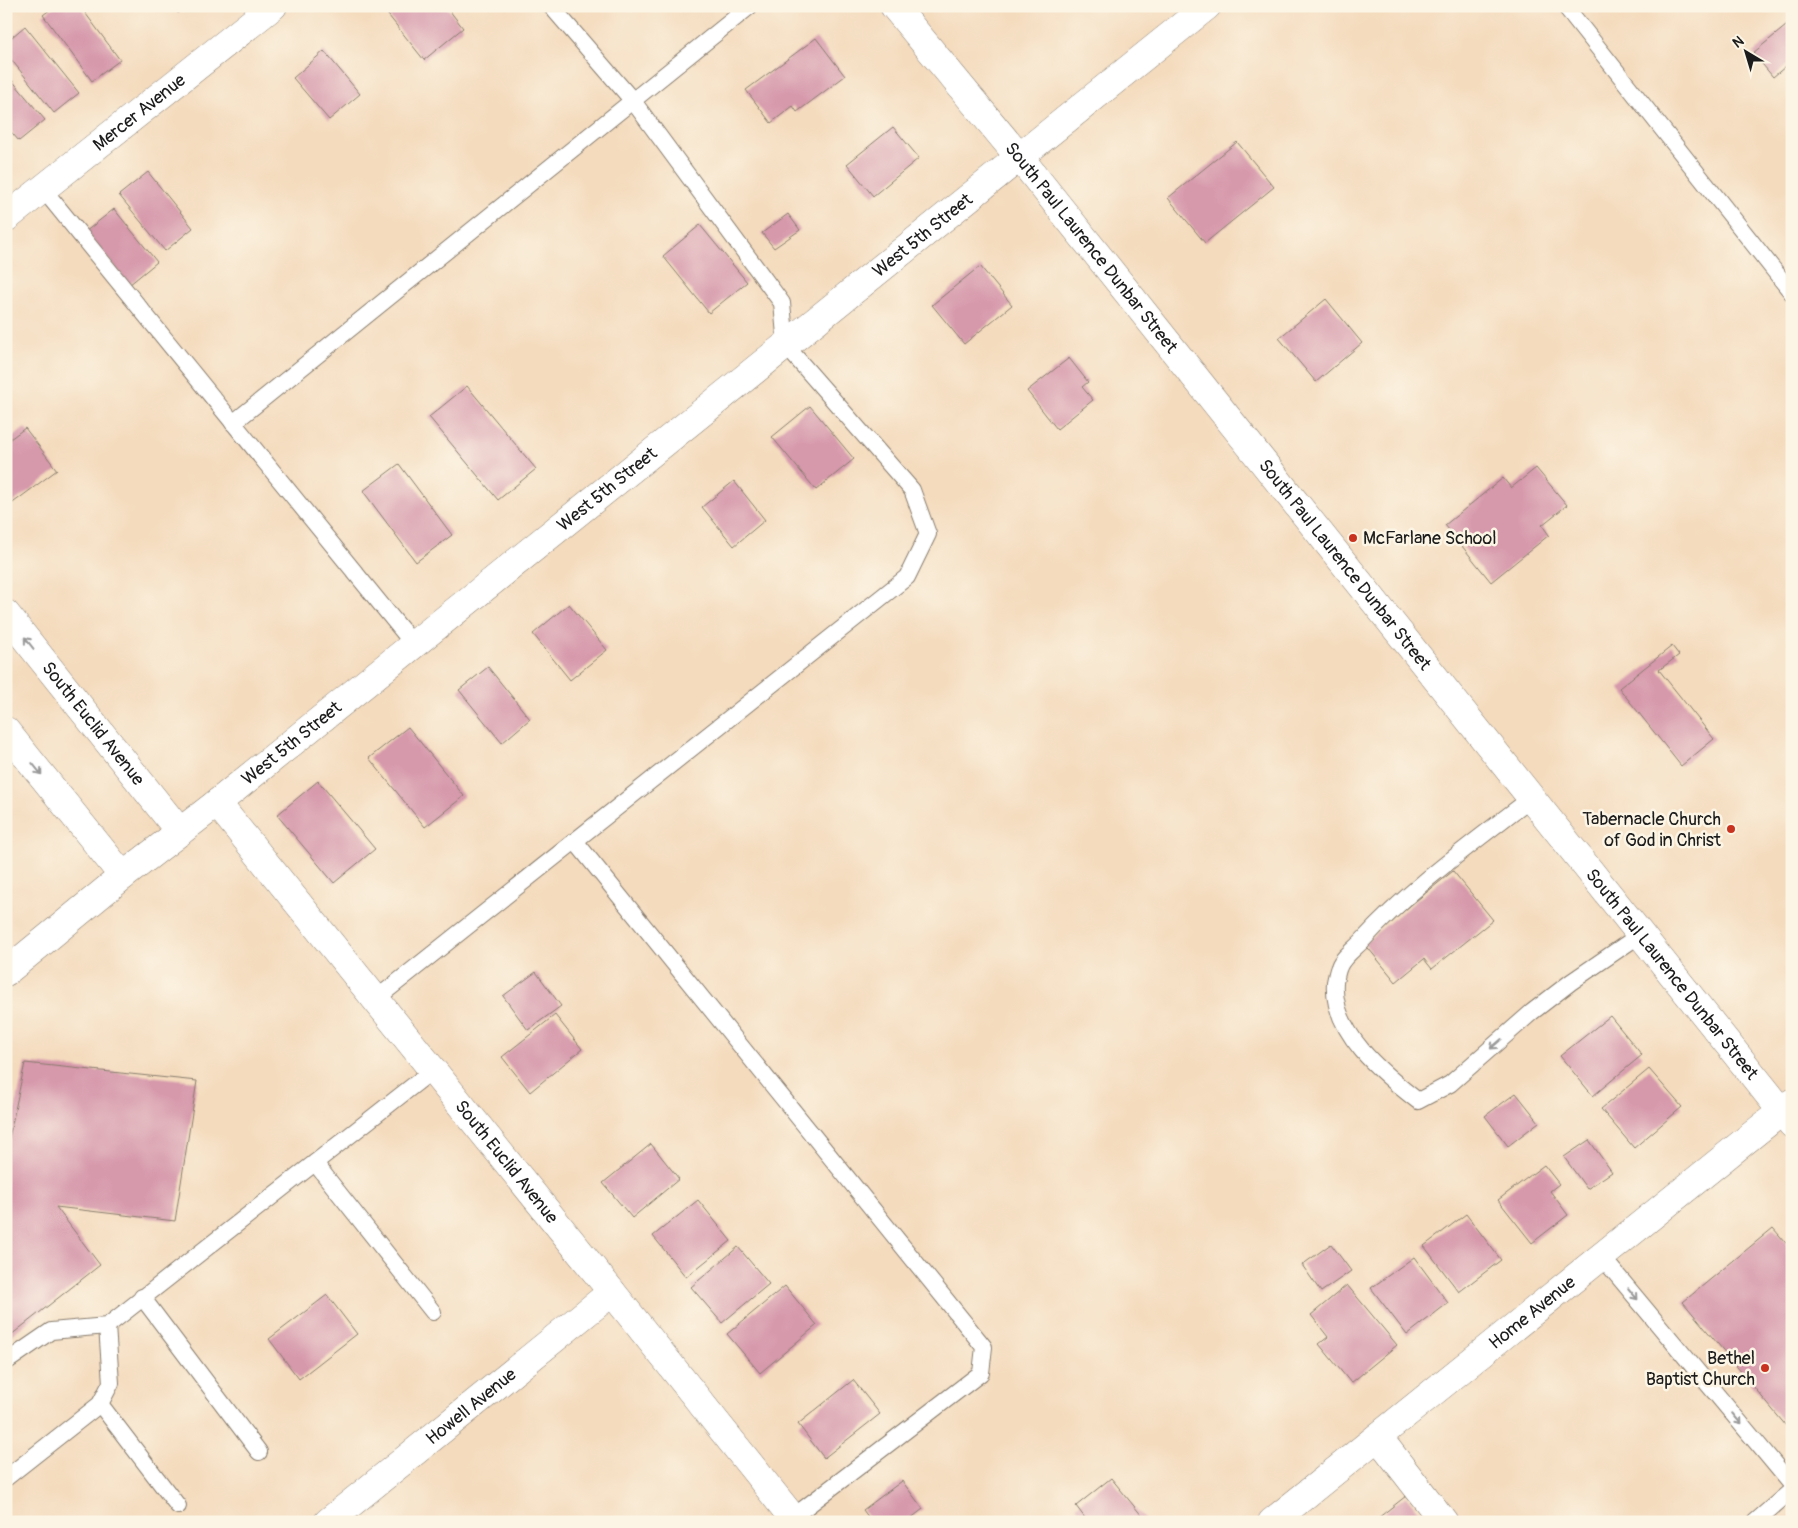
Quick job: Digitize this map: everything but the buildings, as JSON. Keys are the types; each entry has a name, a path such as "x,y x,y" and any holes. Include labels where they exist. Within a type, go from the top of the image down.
{"street":[{"name":"Mercer Avenue","path":"6,218 273,6"},
{"name":"South Paul Laurence Dunbar Street","path":"894,6 1020,158 1531,798 1788,1113"},
{"name":"West 5th Street","path":"6,972 1207,6"},
{"name":"South Euclid Avenue","path":"6,614 180,832"},
{"path":"6,731 123,876"},
{"name":"South Euclid Avenue","path":"217,803 794,1520"},
{"name":"Home Avenue","path":"1272,1522 1602,1257 1788,1113"},
{"name":"Howell Avenue","path":"328,1522 612,1292"},
{"path":"1378,1437 1444,1522"}],"lane":[{"path":"376,999 907,577 928,534 912,490 786,346 782,303 632,101 551,6"},
{"path":"233,423 750,6"},
{"path":"1565,6 1792,293"},
{"path":"43,189 414,645"},
{"path":"1531,798 1434,874 1375,926 1339,966 1336,982 1336,1004 1350,1037 1391,1081 1418,1101 1450,1084 1532,1012 1571,982 1641,934"},
{"path":"575,840 984,1347 981,1372 794,1520"},
{"path":"6,1362 51,1331 107,1326 433,1070"},
{"path":"315,1162 433,1312"},
{"path":"1602,1257 1792,1485"},
{"path":"142,1297 259,1452"},
{"path":"6,1478 100,1404 111,1383 107,1326"},
{"path":"100,1404 178,1506"},
{"path":"1755,1522 1792,1490"}],"place":[{"name":"McFarlane School","path":"1353,538"},
{"name":"Tabernacle Church of God in Christ","path":"1731,829"},
{"name":"Bethel Baptist Church","path":"1765,1368"}]}
